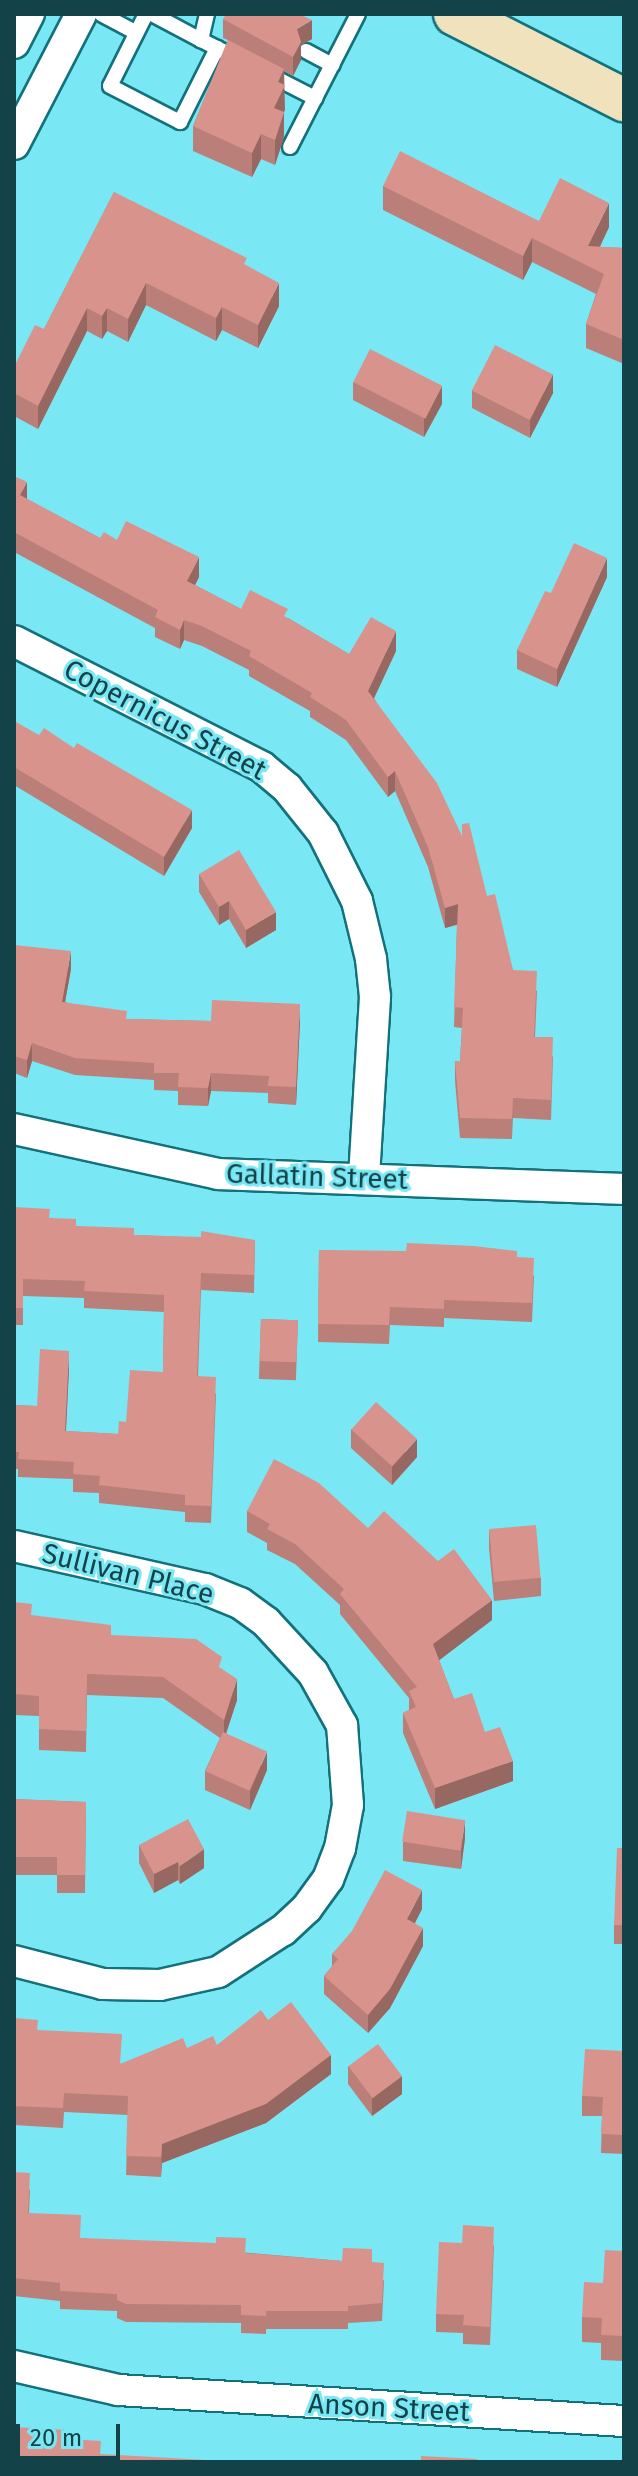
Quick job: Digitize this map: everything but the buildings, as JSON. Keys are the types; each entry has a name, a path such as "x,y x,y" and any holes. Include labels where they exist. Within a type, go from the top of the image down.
{"main road":[{"path":"455,14 624,100"}],"street":[{"path":"14,43 29,14"},
{"path":"16,133 81,14"},
{"name":"Copernicus Street","path":"14,641 262,767 287,788 323,833 352,889 371,959 375,997 364,1179"},
{"name":"Gallatin Street","path":"14,1129 218,1174 624,1189"},
{"name":"Sullivan Place","path":"14,1546 205,1589 266,1622 313,1673 342,1725 348,1805 340,1848 328,1879 307,1908 283,1930 218,1972 160,1985 103,1984 14,1961"},
{"name":"Anson Street","path":"14,2366 118,2390 624,2421"}],"lane":[{"path":"101,14 136,33"},
{"path":"217,48 180,122 110,86 149,14 217,48 315,98"},
{"path":"201,40 207,14"},
{"path":"290,147 358,14"},
{"path":"306,51 332,65"}]}
